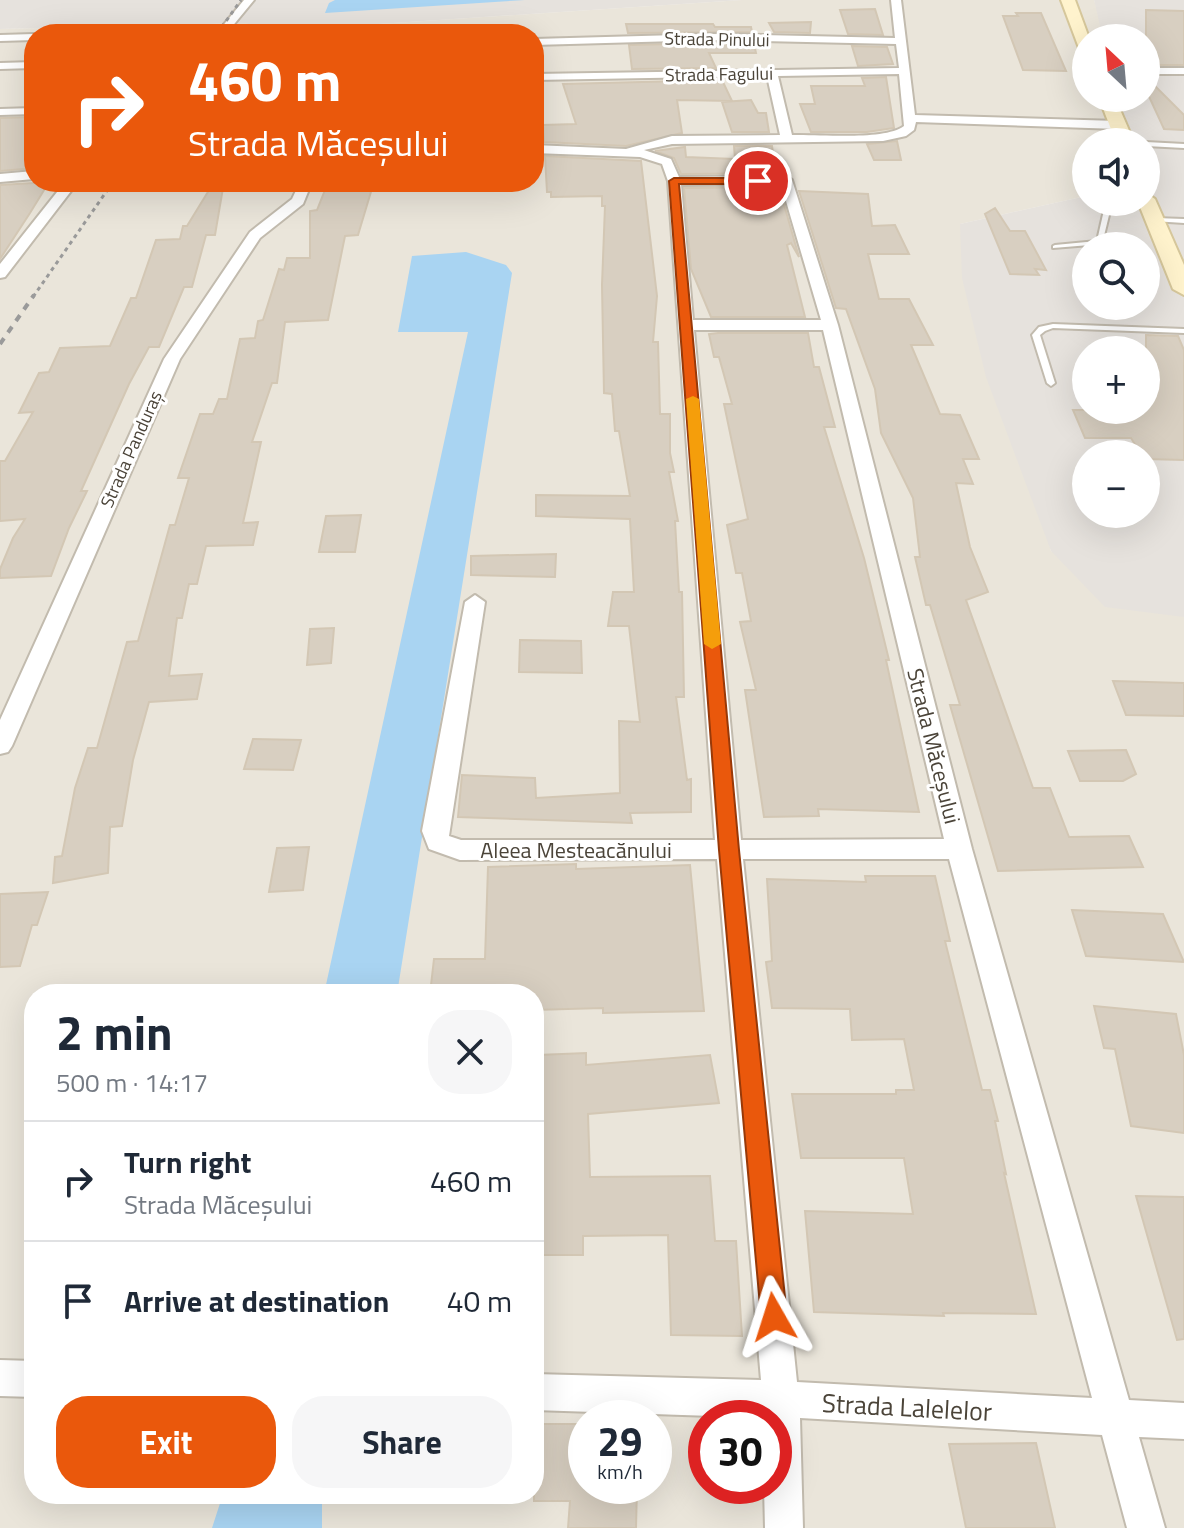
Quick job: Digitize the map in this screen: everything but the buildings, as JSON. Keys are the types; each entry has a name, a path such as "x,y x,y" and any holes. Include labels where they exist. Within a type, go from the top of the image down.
{"main road":[{"path":"1068,0 1077,24"},
{"path":"1113,112 1119,128"},
{"path":"1153,216 1178,258 1184,289"}],"street":[{"path":"229,24 249,0"},
{"path":"634,152 640,145 672,140 883,137 902,133 910,127 910,118 896,0"},
{"path":"0,38 24,37"},
{"name":"Strada Pinului","path":"544,42 713,37 900,41"},
{"path":"1,67 24,66"},
{"name":"Strada Fagului","path":"544,77 904,71"},
{"path":"1160,71 1184,71"},
{"path":"772,73 786,154"},
{"path":"0,112 24,111"},
{"path":"910,118 1118,125"},
{"path":"544,149 634,152 667,162 674,181 729,850 781,1399 784,1528"},
{"name":"Strada Măceșului","path":"674,181 789,175 830,325 959,849 1146,1528"},
{"path":"0,178 24,176"},
{"path":"0,274 64,192"},
{"name":"Strada Panduraș","path":"0,746 172,359 255,235 298,201 302,192"},
{"path":"687,325 830,325"},
{"name":"Aleea Mesteacănului","path":"475,602 435,831 438,842 460,850 959,849"},
{"path":"0,1378 24,1379"},
{"name":"Strada Lalelelor","path":"544,1392 781,1399 1184,1421"}],"lane":[{"path":"1160,145 1184,146"},
{"path":"1055,247 1100,243 1106,216"},
{"path":"1155,220 1184,221"},
{"path":"1051,383 1036,335 1042,329 1053,326 1184,331"}],"shaded area":[{"path":"0,0 742,0 379,24 24,24 24,28 0,29"},
{"path":"742,0 1094,0 1102,24 1072,24 1072,112 1109,112 1111,128 1072,128 1072,199 960,224 1051,551 1184,617 1184,1528 0,1528 0,29 24,28 24,192 544,192 544,24 380,24"},
{"path":"1094,0 1184,0 1184,617 1105,607 1051,551 986,377 962,278 960,224 1072,199 1072,216 1160,216 1160,128 1111,128 1109,112 1160,112 1160,24 1100,24"}],"water":[{"path":"335,0 525,0 325,13 329,3"},
{"path":"466,252 506,265 512,273 399,984 326,984 468,332 398,332 412,256"},
{"path":"220,1504 322,1504 322,1528 212,1528"}],"railway":[{"path":"224,24 241,0"},
{"path":"33,297 106,192"},
{"path":"0,344 34,295"}],"slow traffic":[{"path":"693,399 712,644"}],"route":[{"path":"758,181 674,181 729,850 774,1317"}]}
